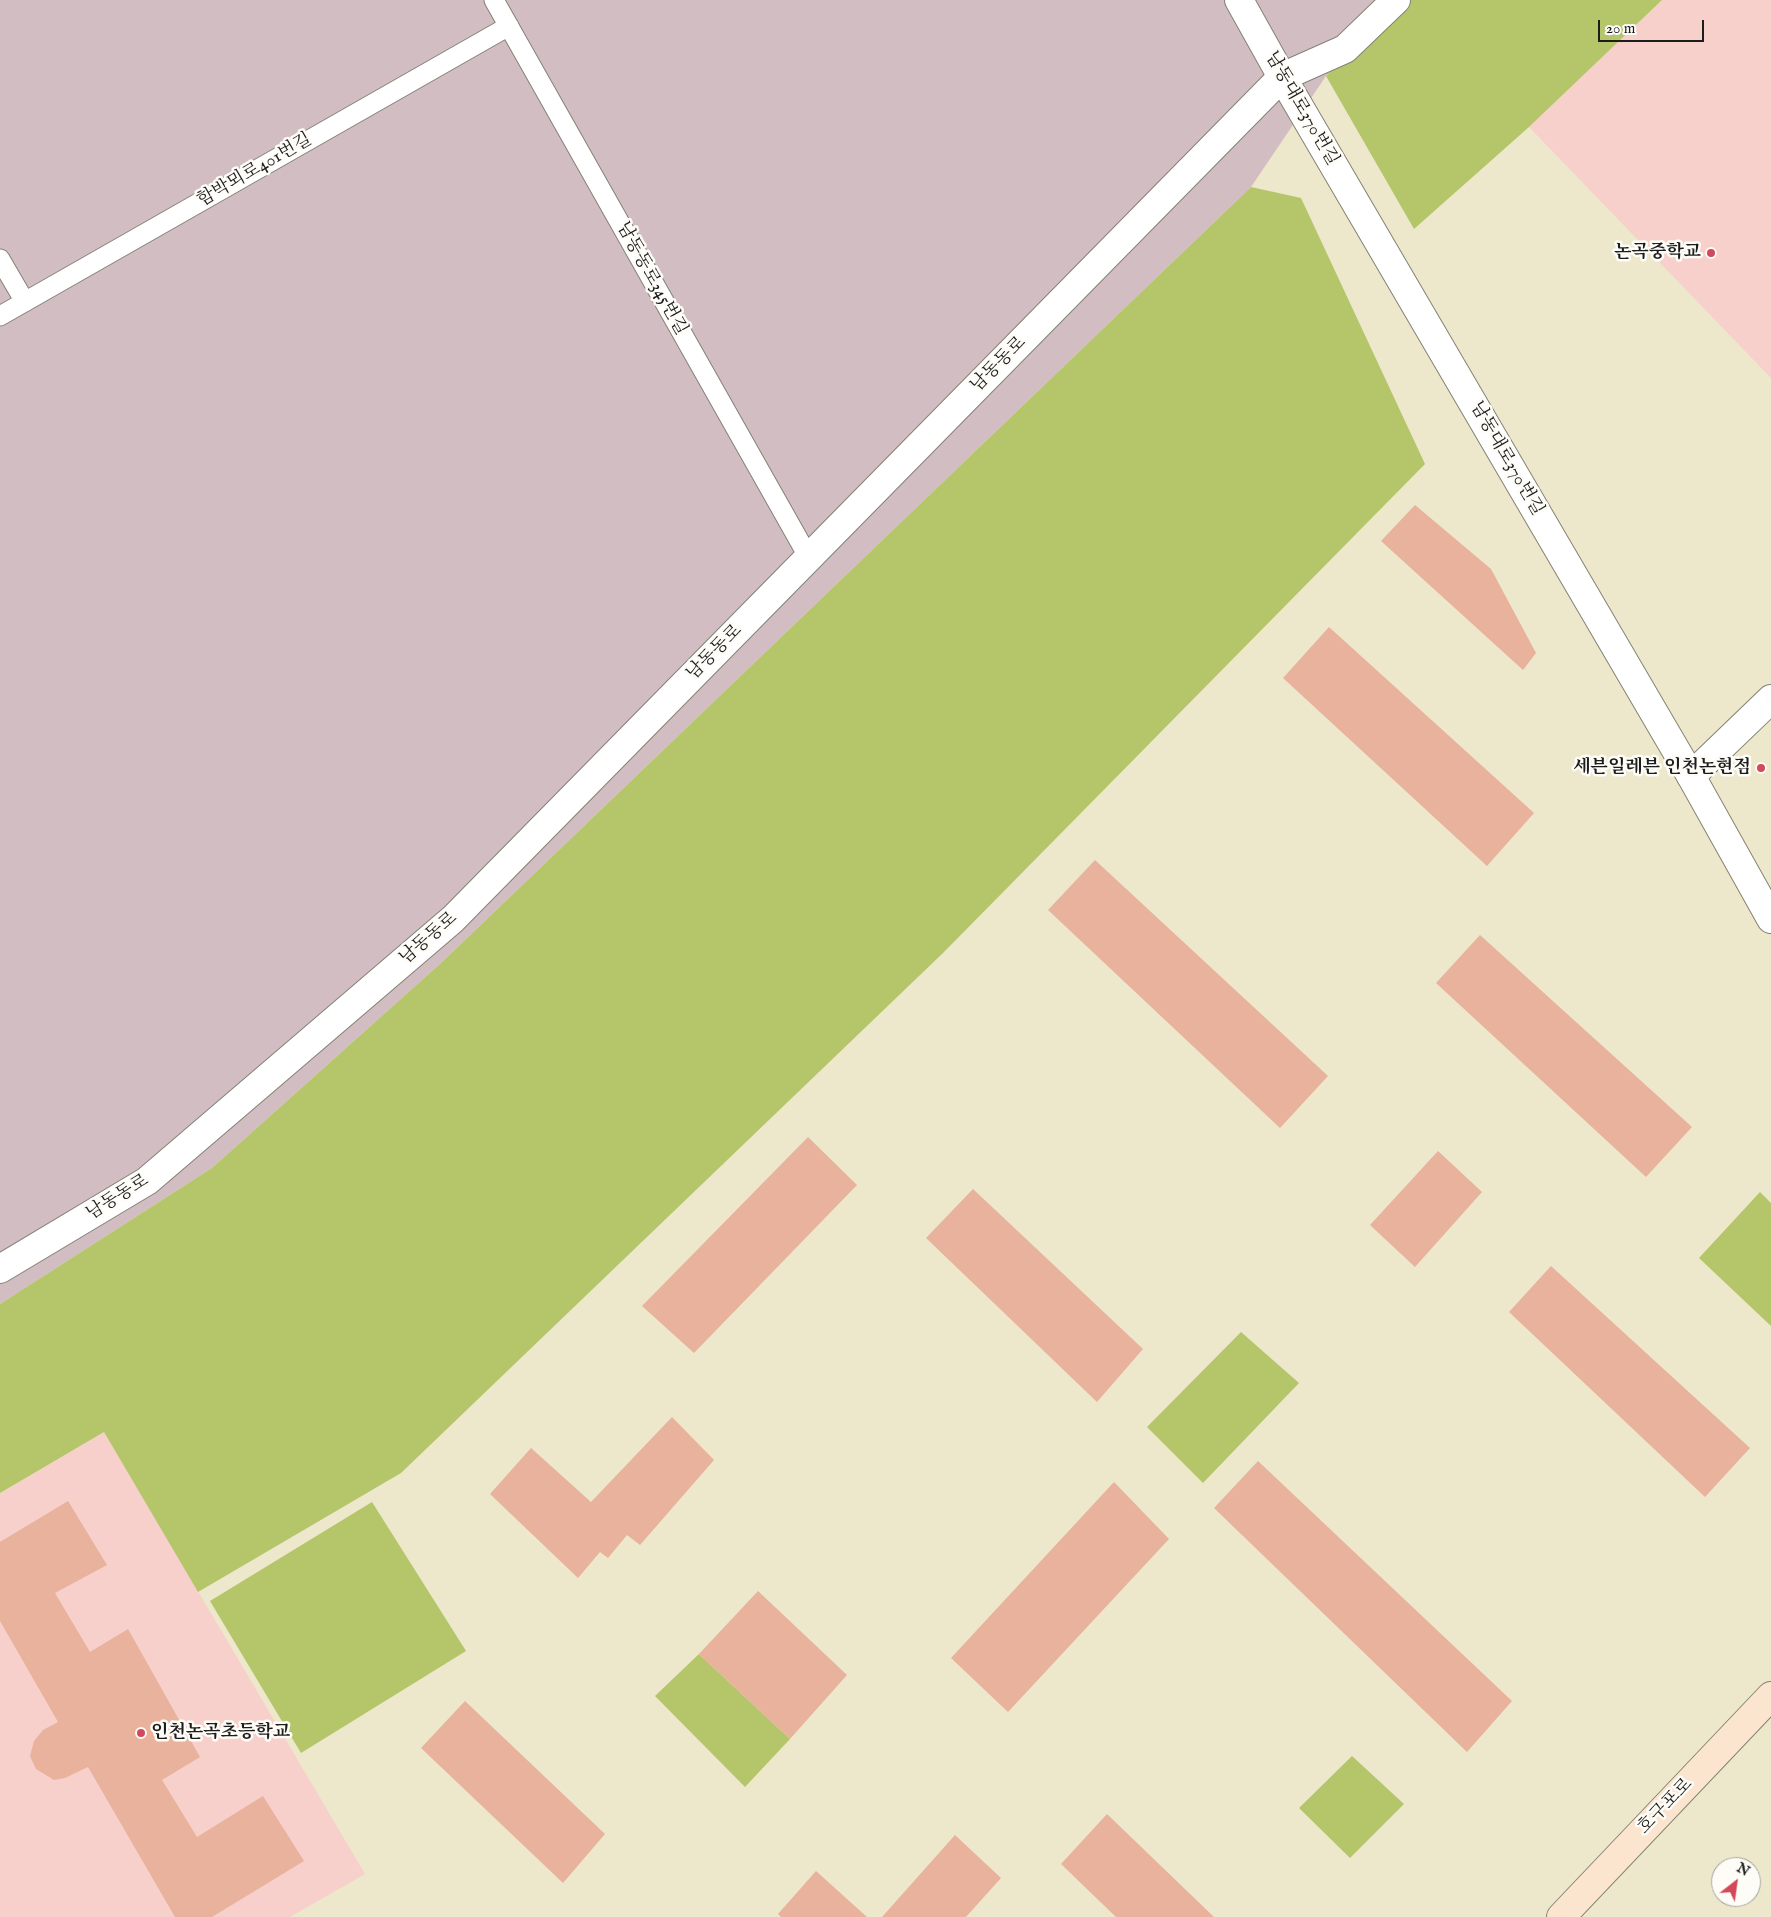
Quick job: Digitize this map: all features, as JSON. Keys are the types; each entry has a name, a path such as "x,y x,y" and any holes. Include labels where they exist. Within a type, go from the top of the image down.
{"main road":[{"name":"호구포로","path":"1560,1917 1771,1696"}],"street":[{"name":"남동대로370번길","path":"1239,0 1282,77 1691,776 1771,919"},
{"name":"남동동로","path":"0,1269 147,1181 453,919 1282,77 1345,49 1396,0"},
{"path":"1691,776 1771,699"}],"lane":[{"name":"남동동로345번길","path":"494,0 809,558"},
{"name":"함박뫼로401번길","path":"0,316 509,26"},
{"path":"0,259 25,302"}],"shaded area":[{"path":"0,0 1404,0 1326,76 1251,187 441,963 212,1168 0,1304"},
{"name":"논곡중학교","path":"1662,0 1771,0 1771,378 1529,127"},
{"name":"인천논곡초등학교","path":"104,1432 365,1874 290,1917 0,1917 0,1493"}],"green space":[{"path":"1404,0 1662,0 1529,127 1414,229 1326,76"},
{"path":"1251,187 1301,198 1425,464 943,953 401,1473 198,1592 104,1432 0,1493 0,1304 212,1168 441,963"},
{"path":"1760,1192 1771,1203 1771,1326 1699,1258"},
{"path":"1241,1332 1299,1383 1203,1483 1147,1427"},
{"path":"372,1502 466,1651 301,1753 210,1601"},
{"path":"699,1654 790,1739 745,1787 655,1696"},
{"path":"1352,1756 1404,1804 1350,1858 1299,1808"}],"building":[{"path":"1415,505 1491,569 1536,653 1523,670 1381,541"},
{"path":"1329,627 1534,813 1487,866 1283,678"},
{"path":"1095,860 1328,1076 1280,1128 1048,910"},
{"path":"1480,935 1692,1127 1646,1177 1436,983"},
{"path":"808,1137 857,1185 694,1353 642,1306"},
{"path":"1438,1151 1482,1192 1415,1267 1370,1225"},
{"path":"973,1189 1143,1349 1097,1402 926,1238"},
{"path":"1551,1266 1750,1448 1705,1497 1509,1312"},
{"path":"672,1417 714,1460 640,1545 627,1535 608,1558 600,1552 578,1578 490,1494 531,1448 591,1502"},
{"path":"1258,1461 1512,1701 1467,1752 1214,1508"},
{"path":"1114,1482 1169,1539 1008,1712 951,1658"},
{"path":"68,1501 107,1565 55,1593 90,1652 128,1629 200,1757 162,1780 197,1837 263,1796 304,1861 212,1917 175,1917 88,1767 65,1778 54,1780 36,1769 30,1756 34,1741 43,1730 58,1722 0,1621 0,1542"},
{"path":"758,1591 847,1675 790,1739 699,1654"},
{"path":"465,1701 605,1834 563,1883 421,1748"},
{"path":"1107,1814 1214,1917 1116,1917 1061,1864"},
{"path":"955,1835 1001,1878 966,1917 882,1917"},
{"path":"816,1871 867,1917 781,1917 778,1914"}],"place":[{"name":"논곡중학교","path":"1711,253"},
{"name":"세븐일레븐 인천논현점","path":"1761,768"},
{"name":"인천논곡초등학교","path":"141,1733"}]}
